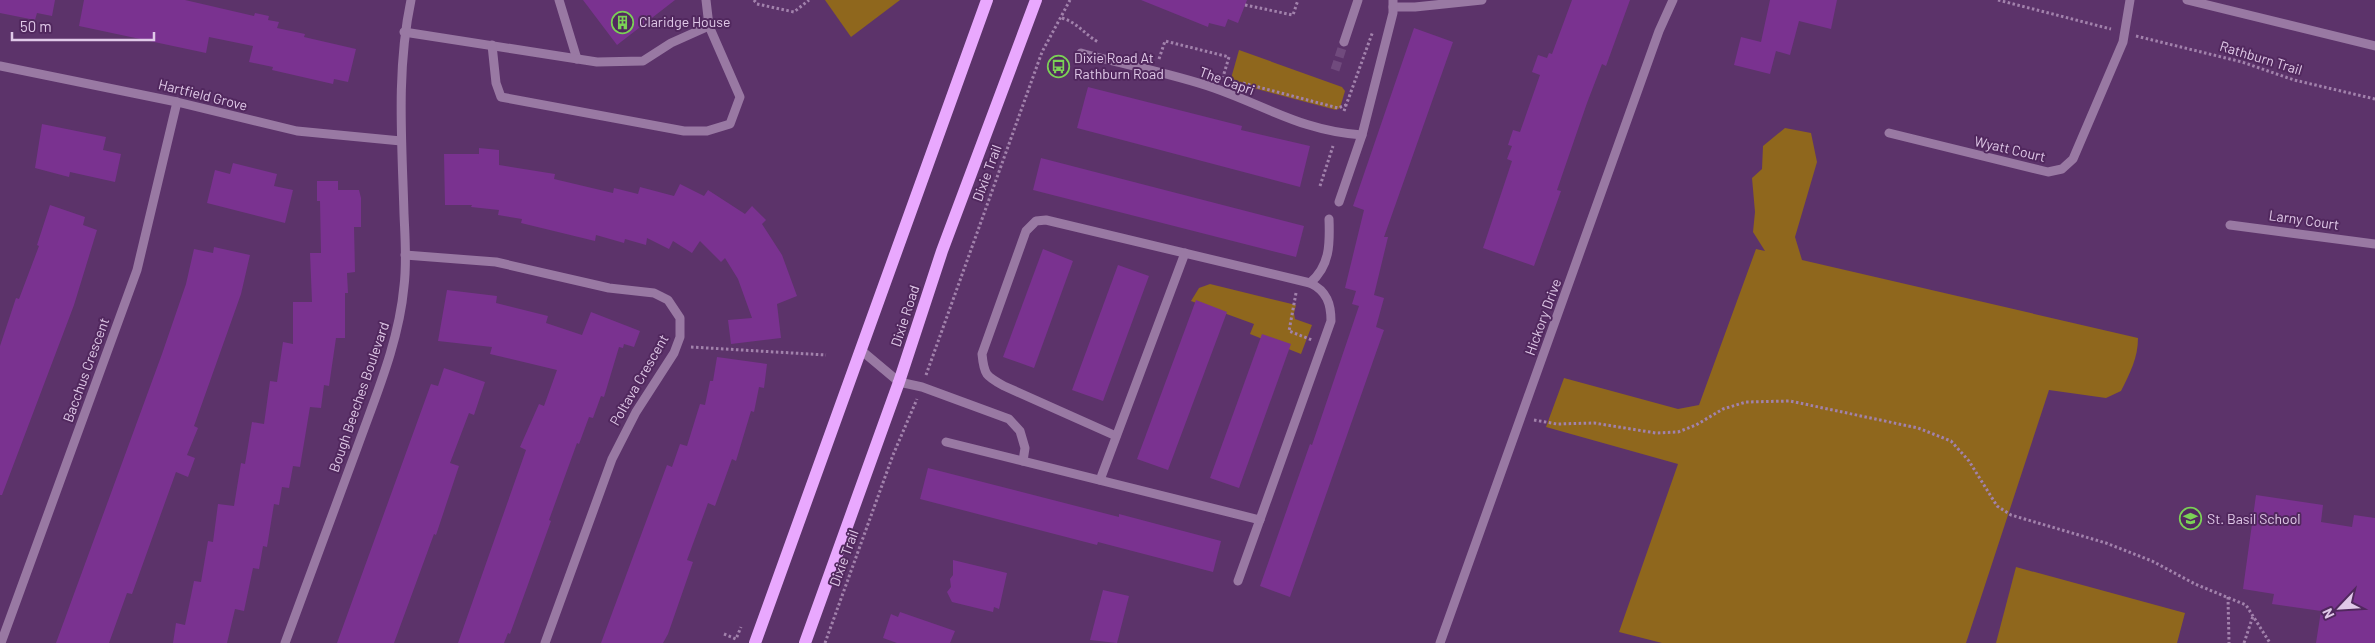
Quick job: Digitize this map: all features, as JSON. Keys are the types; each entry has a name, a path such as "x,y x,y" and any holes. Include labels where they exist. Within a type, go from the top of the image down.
{"main road":[{"path":"755,643 862,351 987,0"},
{"name":"Dixie Road","path":"805,643 899,382 942,251 1036,0"}],"street":[{"name":"Bough Beeches Boulevard","path":"285,643 392,350 400,316 405,285 405,255 400,87 404,32 410,0"},
{"path":"559,0 577,59"},
{"path":"492,45 496,83 501,97 684,131 707,131 730,124 740,97 708,26 706,0"},
{"path":"1344,42 1358,0"},
{"path":"1339,202 1362,135 1393,3 1416,7 1482,0"},
{"name":"Hickory Drive","path":"1440,643 1673,0"},
{"name":"Wyatt Court","path":"1890,133 2041,171 2048,172 2062,169 2073,159 2124,42 2130,0"},
{"path":"2187,0 2375,46"},
{"path":"404,32 597,62 643,60 671,43 708,26"},
{"name":"The Capri","path":"1081,53 1214,88 1302,125 1336,134 1362,135"},
{"name":"Hartfield Grove","path":"0,66 178,102 297,131 401,141"},
{"name":"Bacchus Crescent","path":"1,643 137,270 178,102"},
{"path":"1116,436 1004,386 988,377 983,370 982,354 1026,231 1036,221 1046,220 1310,283 1319,288 1331,305 1331,322 1238,581"},
{"path":"1310,283 1318,276 1330,251 1329,220"},
{"name":"Larny Court","path":"2230,225 2375,244"},
{"path":"1100,480 1185,253"},
{"name":"Poltava Crescent","path":"405,255 496,262 610,288 654,293 668,300 678,312 682,328 678,346 636,412 616,451 545,643"},
{"path":"862,351 899,382 922,387 1009,419 1020,431 1026,448 1023,461"},
{"path":"946,442 1260,520"}],"path":[{"path":"754,0 756,4 794,12 809,0"},
{"name":"Dixie Trail","path":"933,358 1042,52 1070,0"},
{"path":"1245,5 1293,16 1298,0"},
{"path":"1998,0 2111,29"},
{"path":"1062,18 1076,23 1085,34 1102,44"},
{"path":"1344,111 1375,25"},
{"name":"Rathburn Trail","path":"2141,37 2242,62 2294,80 2375,99"},
{"path":"1150,57 1160,59 1165,41 1229,57 1223,78 1233,80"},
{"path":"1242,82 1338,108 1346,105"},
{"path":"1320,186 1332,146"},
{"path":"1296,292 1289,331 1312,340"},
{"path":"678,346 826,355"},
{"path":"1521,417 1557,424 1594,423 1656,433 1678,432 1696,425 1723,410 1746,402 1790,401 1918,428 1951,440 1969,461 1997,506 2012,515 2106,543 2152,561 2195,584 2246,605 2270,643"},
{"name":"Dixie Trail","path":"825,643 892,455 906,426"},
{"path":"2228,598 2229,643"},
{"path":"2244,643 2253,616"},
{"path":"724,634 736,639 741,628"}],"shaded area":[{"path":"825,0 900,0 851,37"},
{"path":"1239,50 1342,87 1345,91 1340,108 1336,110 1230,82"},
{"path":"1785,128 1811,133 1817,162 1795,237 1802,260 2138,338 2135,359 2121,391 2106,398 2049,390 1966,643 1662,643 1619,632 1678,464 1546,427 1564,378 1678,409 1699,405 1756,249 1765,251 1753,232 1755,212 1752,178 1762,169 1763,146"},
{"path":"1210,284 1296,305 1295,319 1312,325 1301,354 1250,334 1254,324 1191,301 1199,288"},
{"path":"2016,567 2185,613 2177,643 1996,643"}],"building":[{"path":"0,0 55,0 52,16 37,13 35,20 0,13"},
{"path":"84,0 185,0 254,16 255,13 269,16 268,20 279,22 277,28 305,34 304,37 356,49 348,82 334,79 333,84 272,70 273,67 249,62 253,46 209,37 206,53 79,26"},
{"name":"Claridge House","path":"583,0 675,0 617,45"},
{"path":"1141,0 1247,0 1238,23 1228,19 1225,27 1209,23 1208,27"},
{"path":"1572,0 1630,0 1606,66 1602,64 1587,103 1557,190 1561,191 1534,266 1483,248 1512,161 1507,159 1512,146 1508,145 1513,130 1520,132 1540,75 1532,72 1538,55 1547,58 1549,53 1552,54"},
{"path":"1770,0 1837,0 1831,29 1799,21 1790,55 1776,51 1770,74 1734,65 1741,37 1761,42"},
{"path":"1414,28 1453,42 1384,237 1388,237 1374,295 1384,298 1376,327 1384,330 1290,597 1260,586 1310,444 1312,445 1359,306 1352,304 1356,291 1345,288 1364,210 1353,206"},
{"path":"1088,87 1242,126 1241,130 1310,146 1300,187 1077,128"},
{"path":"42,124 106,137 103,150 121,154 115,182 70,172 69,177 35,168"},
{"path":"479,148 499,150 499,165 555,174 554,179 613,193 614,188 638,194 640,187 674,196 680,184 704,196 708,190 745,214 752,206 766,220 762,224 782,255 797,296 777,304 781,338 731,344 728,320 752,318 738,279 725,258 721,262 700,241 692,253 673,241 669,249 647,238 646,245 625,239 624,243 596,235 595,241 521,223 522,219 498,215 499,210 471,207 472,205 445,205 444,154 479,154"},
{"path":"1041,158 1304,226 1296,257 1033,190"},
{"path":"233,163 277,174 274,186 293,190 285,223 207,203 215,170 230,174"},
{"path":"317,181 338,181 338,190 359,190 361,198 361,227 354,227 355,272 347,273 348,293 345,293 345,338 336,338 329,386 324,385 321,408 310,407 300,467 293,466 289,488 282,487 279,505 274,504 267,547 263,546 259,569 253,568 244,611 235,609 227,643 173,643 176,623 185,625 194,581 201,582 208,541 213,542 218,504 234,506 241,463 245,464 252,422 264,424 270,381 277,382 283,342 293,344 293,302 312,302 310,253 321,253 320,201 317,201"},
{"path":"50,205 85,217 83,225 97,230 74,305 2,495 0,495 0,346 16,298 19,299 39,246 37,245"},
{"path":"214,247 250,255 241,294 194,426 198,428 187,455 195,458 188,477 176,472 132,594 127,593 109,643 56,643 162,354 186,284 194,249 213,253"},
{"path":"1043,249 1073,261 1034,368 1003,357"},
{"path":"1118,265 1149,276 1103,401 1072,390"},
{"path":"447,290 497,296 496,303 548,316 546,323 582,335 591,312 640,331 634,347 624,344 623,348 619,347 604,397 601,396 593,418 589,417 579,444 577,443 510,634 508,633 504,643 458,643 526,450 520,447 539,404 544,406 557,370 490,354 492,347 438,341"},
{"path":"1196,300 1227,312 1168,470 1137,459"},
{"path":"1262,334 1291,344 1239,488 1210,478"},
{"path":"717,357 767,364 764,388 759,387 754,412 751,411 736,461 732,459 715,506 708,503 687,560 693,562 668,634 663,643 601,643 667,465 672,467 680,444 687,446 700,404 705,405 710,381 713,381"},
{"path":"444,368 485,382 474,415 469,413 450,463 459,466 436,535 434,534 394,643 337,643 431,384 438,386"},
{"path":"928,468 1119,517 1119,514 1221,541 1213,572 1098,542 1097,545 920,499"},
{"path":"2256,495 2323,505 2321,522 2352,527 2354,515 2375,518 2375,643 2316,643 2321,611 2272,604 2274,594 2243,589"},
{"path":"953,560 1007,573 999,609 994,607 993,612 952,602 947,592 951,587 950,579 953,575"},
{"path":"1103,590 1129,596 1117,643 1090,640"},
{"path":"900,612 955,631 950,643 897,643 883,638 891,614 898,617"}],"tunnel":[{"path":"1335,70 1344,42"}],"place":[{"name":"Claridge House","path":"623,22"},
{"name":"Dixie Road At Rathburn Road","path":"1058,66"},
{"name":"St. Basil School","path":"2191,519"}]}
